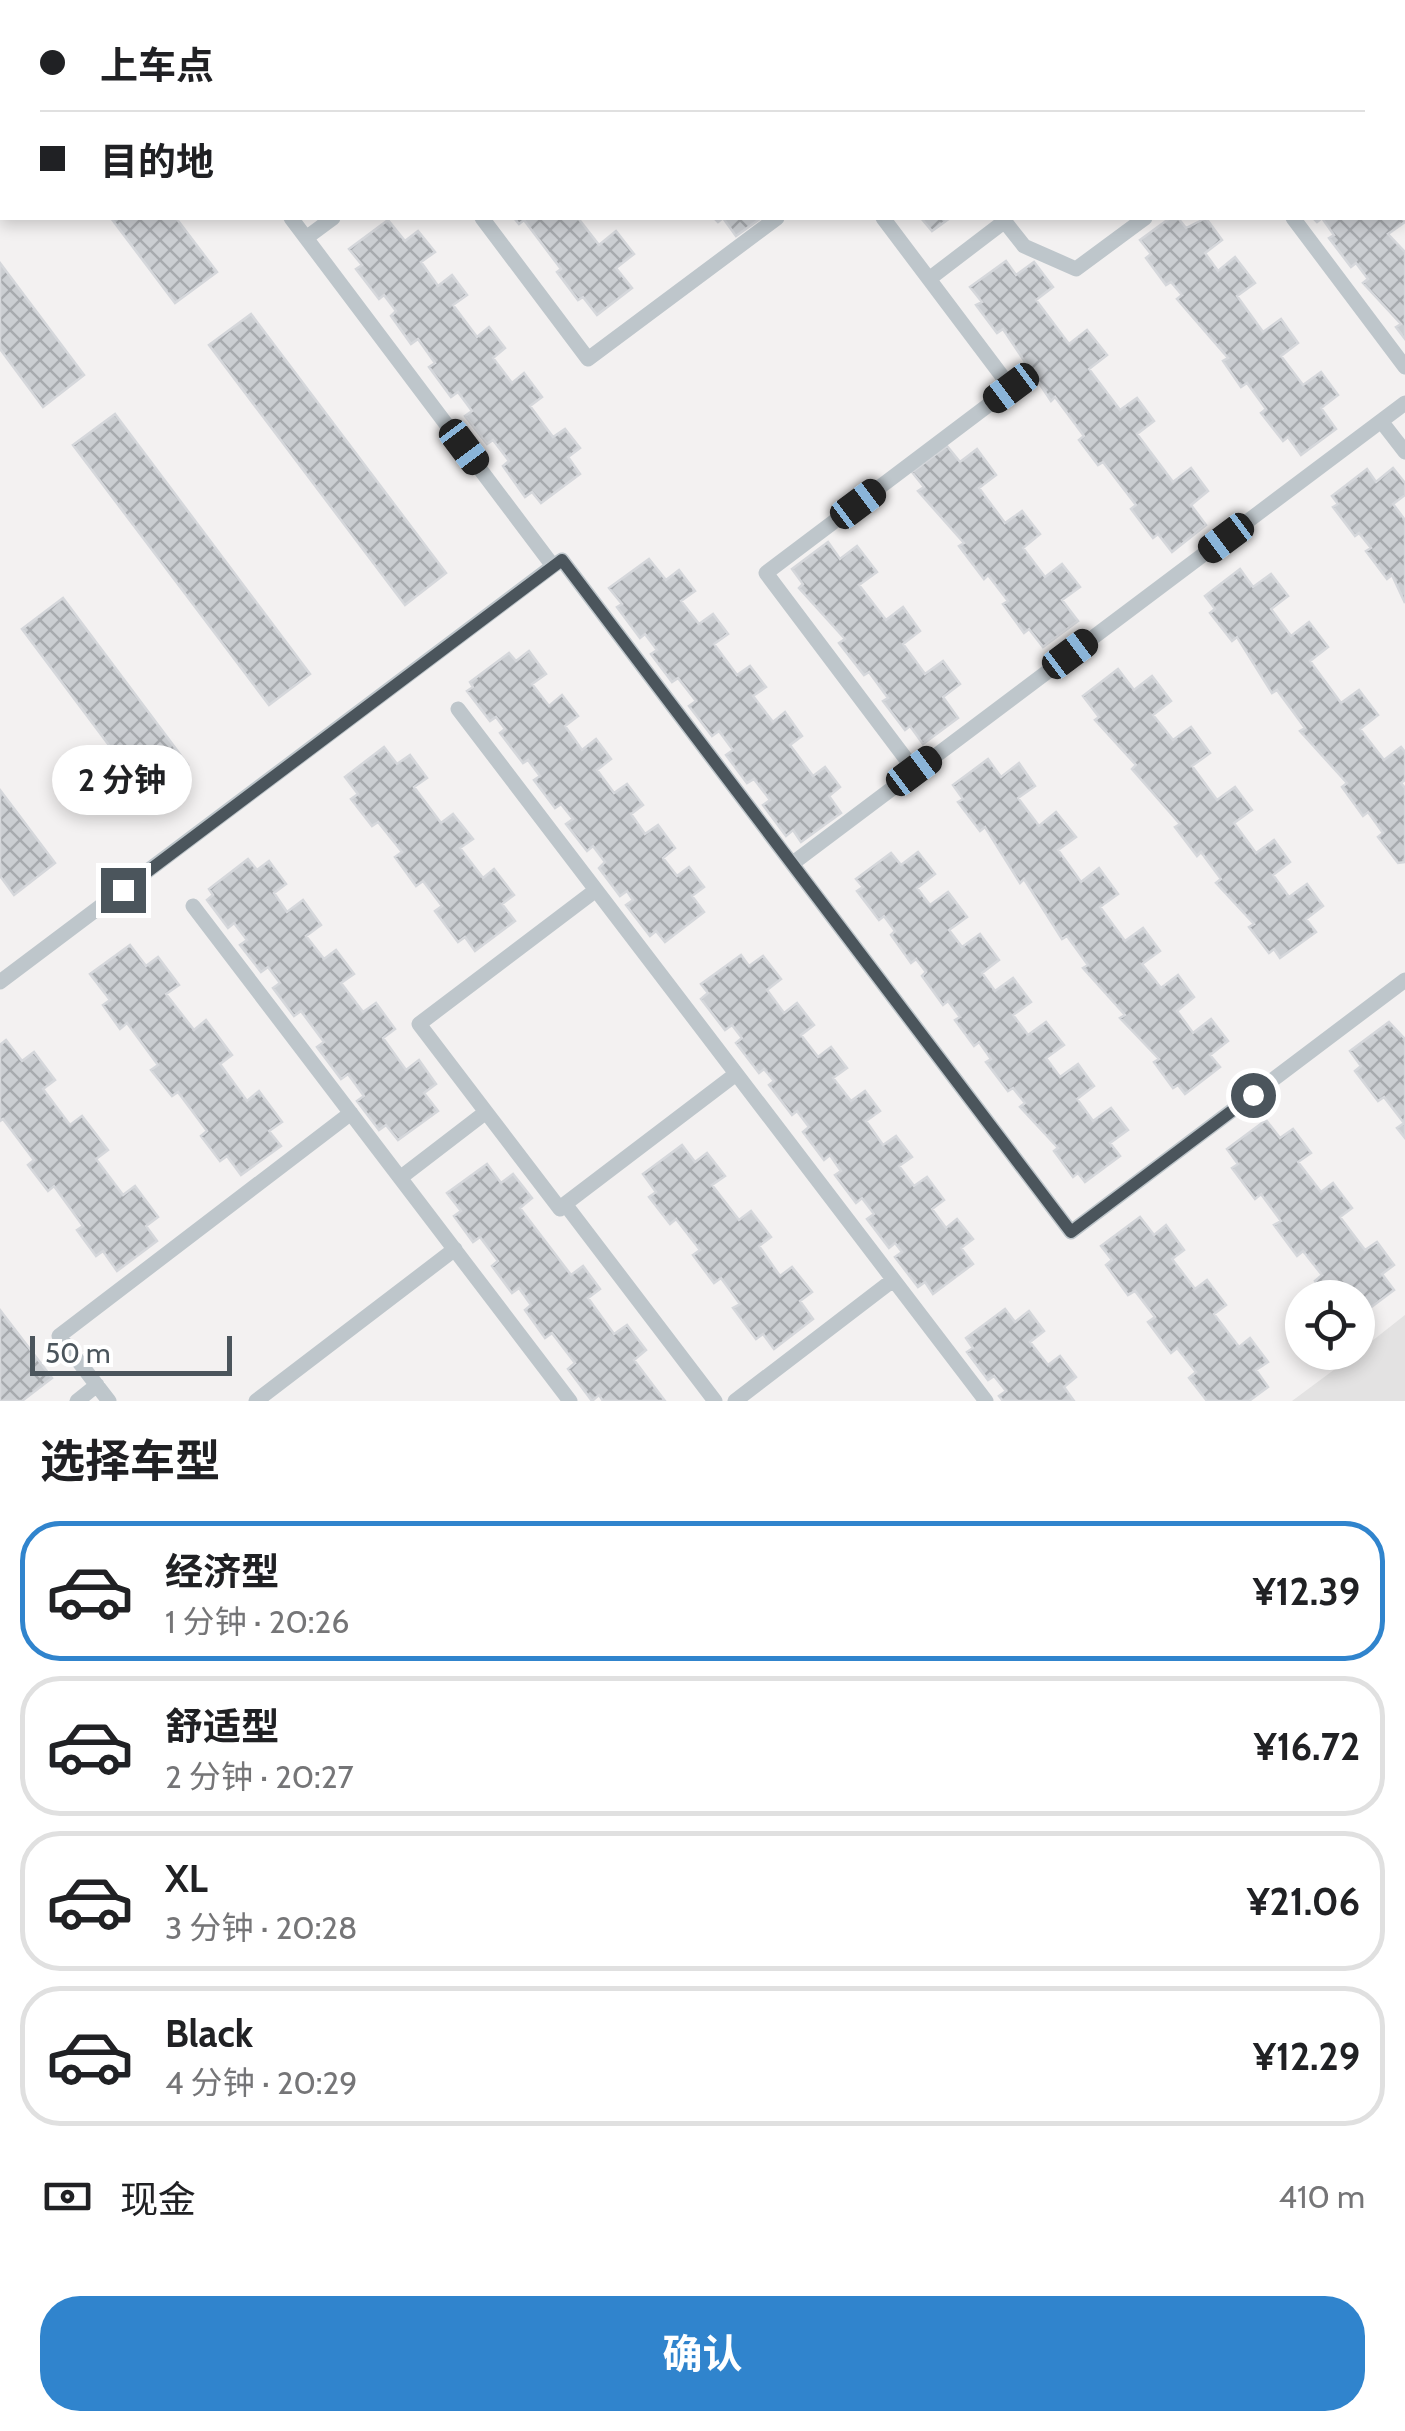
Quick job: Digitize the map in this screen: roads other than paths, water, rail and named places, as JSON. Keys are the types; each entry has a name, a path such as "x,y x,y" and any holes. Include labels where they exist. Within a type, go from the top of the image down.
{"lane":[{"path":"292,220 554,566"},
{"path":"306,238 330,220"},
{"path":"484,220 588,359 774,220"},
{"path":"885,220 1011,388 766,573 914,771"},
{"path":"929,278 1003,220"},
{"path":"1005,220 1024,246 1076,270 1142,220"},
{"path":"1295,220 1405,366"},
{"path":"793,863 1405,403"},
{"path":"1381,420 1405,452"},
{"path":"0,982 562,560 1071,1232 1405,980"},
{"path":"458,709 986,1401"},
{"path":"596,890 419,1024 560,1209 736,1074"},
{"path":"193,906 570,1401"},
{"path":"400,1178 486,1112"},
{"path":"109,1401 59,1336 351,1113"},
{"path":"565,1204 715,1401"},
{"path":"256,1401 455,1249"},
{"path":"735,1401 894,1280"},
{"path":"76,1401 97,1385"}]}
